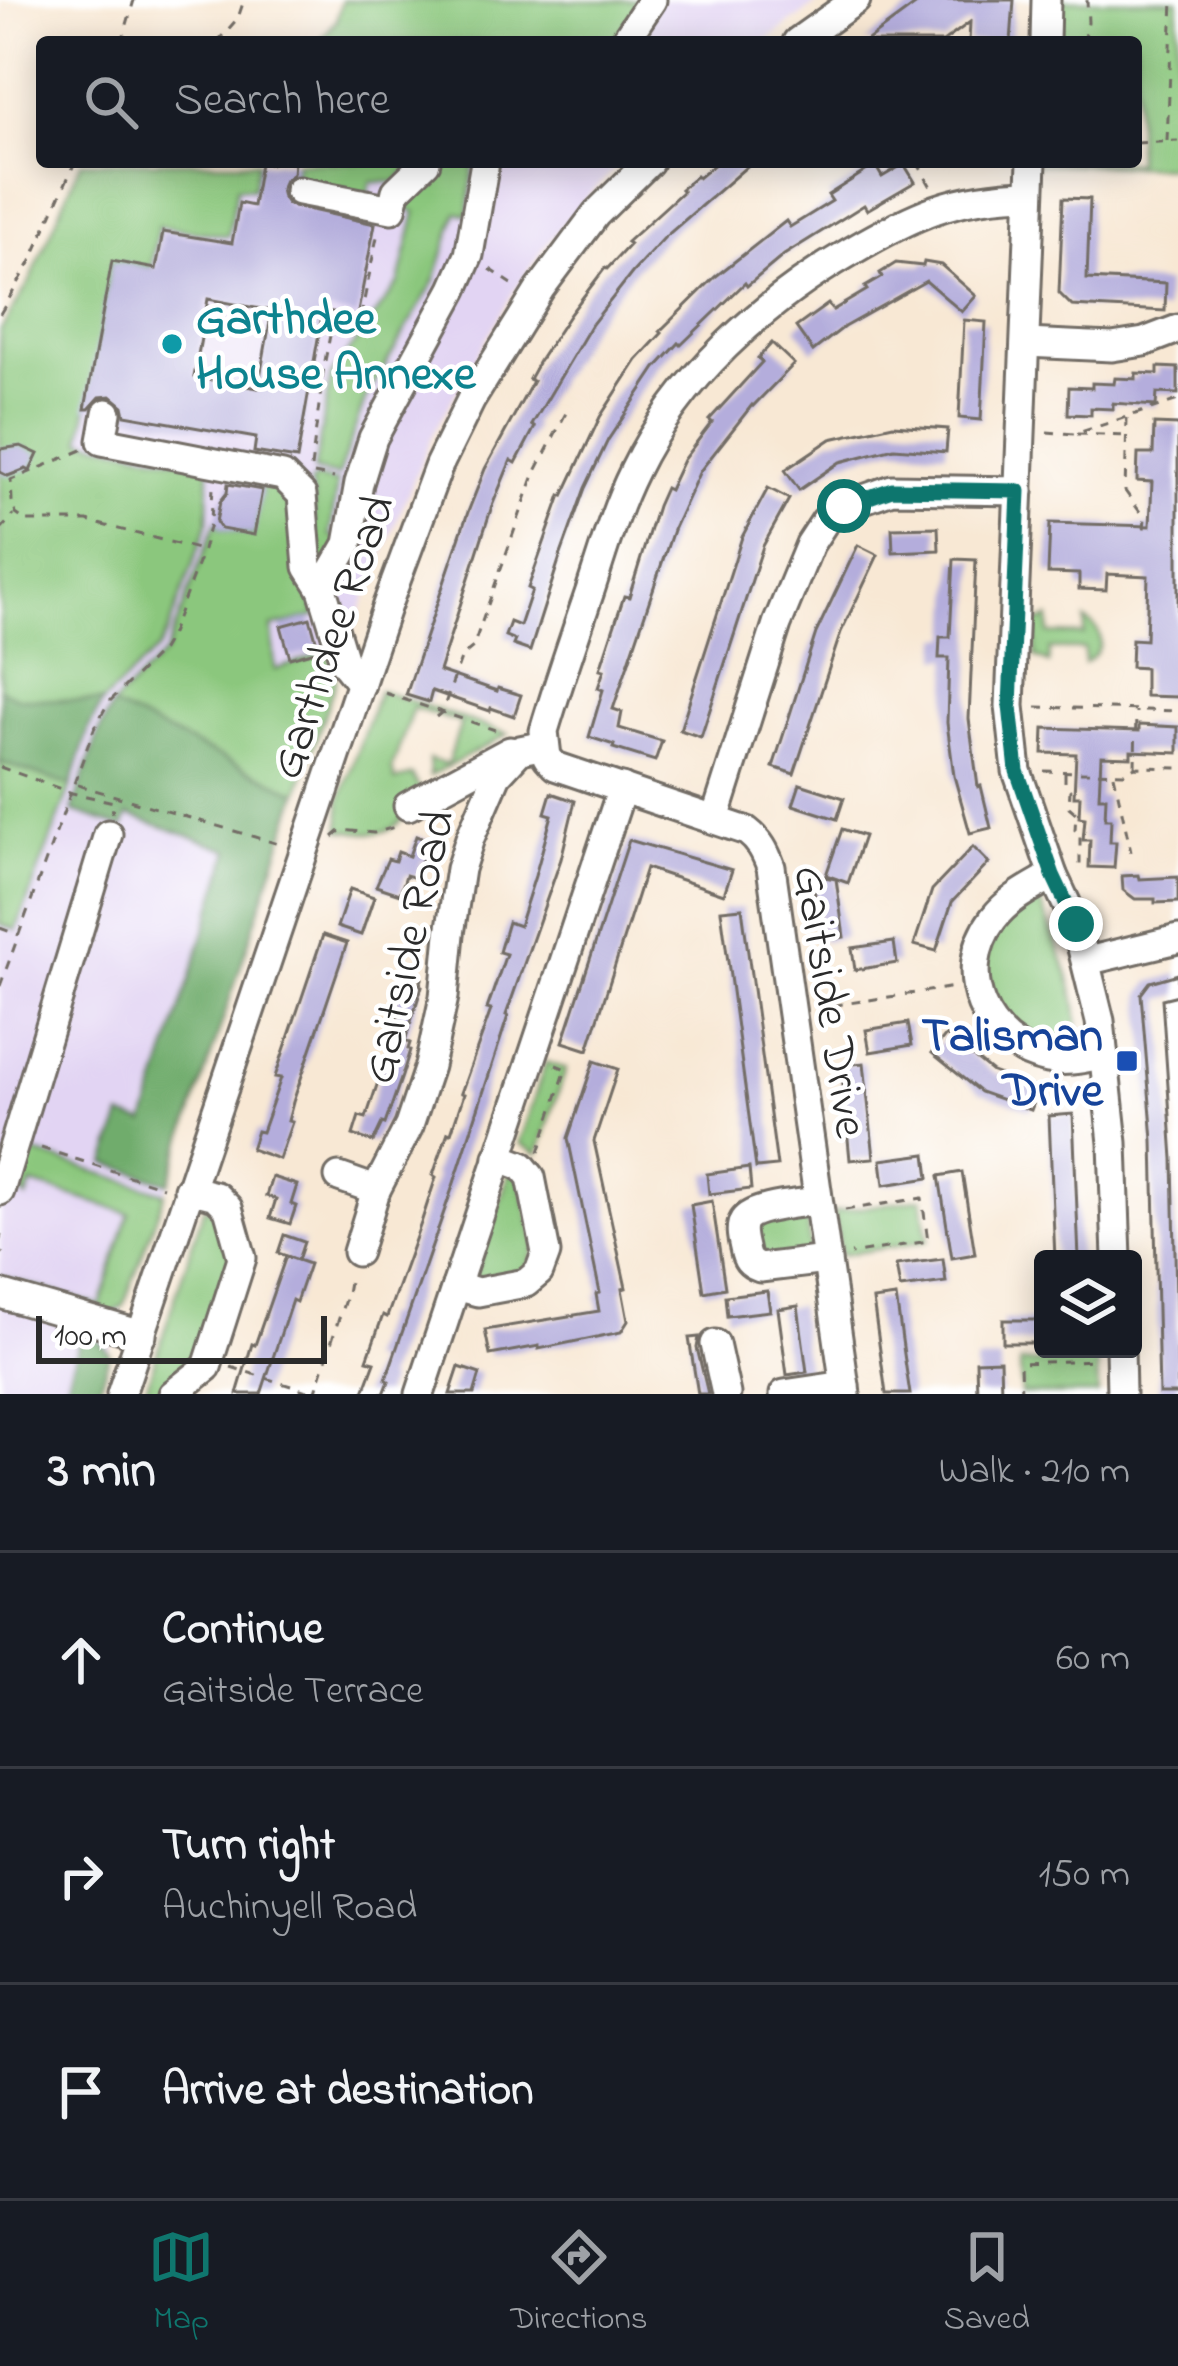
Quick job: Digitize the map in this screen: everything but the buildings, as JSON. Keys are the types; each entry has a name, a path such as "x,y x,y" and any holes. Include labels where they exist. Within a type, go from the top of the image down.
{"street":[{"path":"628,36 652,0"},
{"path":"805,36 856,0"},
{"path":"1046,0 1046,36"},
{"path":"299,191 392,209 396,191 420,168"},
{"path":"322,589 347,544 358,483 373,438 470,255 484,168"},
{"name":"Garthdee Road","path":"122,1394 386,604 439,465 471,400 533,298 596,214 644,168"},
{"path":"1032,168 1010,706 1017,771 1087,962 1104,1055 1117,1250"},
{"path":"404,816 506,752 532,747 544,730 635,469 700,374 767,308 816,272 891,228 940,206 1001,194 1030,194"},
{"path":"1026,343 1112,347 1178,329"},
{"path":"105,427 214,462 283,476 302,495 308,567 322,589 345,664 361,684"},
{"path":"715,818 777,623 810,544 825,521 844,506 892,489 1019,491"},
{"name":"Gaitside Drive","path":"532,747 555,766 747,831 765,851 846,1390"},
{"name":"Gaitside Road","path":"357,1252 376,1190 409,1126 429,1066 444,997 460,869 470,838 497,776 532,747"},
{"path":"420,1394 622,788"},
{"path":"0,1192 7,1138 108,834"},
{"path":"1053,875 1014,897 992,921 976,954 979,1003 988,1022 1017,1046 1040,1057 1104,1055"},
{"path":"1087,962 1178,939"},
{"path":"456,1286 478,1292 526,1283 539,1272 546,1253 531,1177 522,1166 498,1157"},
{"path":"339,1177 376,1190"},
{"path":"173,1394 207,1366 242,1258 228,1208 216,1196 188,1189"},
{"name":"Gaitside Drive","path":"818,1208 757,1210 746,1216 741,1227 745,1256 760,1268 826,1260"},
{"path":"0,1294 142,1335"},
{"path":"715,1344 726,1394"},
{"path":"1120,1358 1121,1394"},
{"path":"784,1394 846,1390"}],"path":[{"path":"124,36 134,0"},
{"path":"222,36 238,18 244,0"},
{"path":"1085,36 1088,0"},
{"path":"1168,141 1172,0"},
{"path":"1142,142 1178,141"},
{"path":"0,314 30,263 72,168"},
{"path":"920,168 940,206"},
{"path":"338,478 310,473 324,366 333,320 360,320 384,207"},
{"path":"470,255 533,298"},
{"path":"1075,434 1178,400"},
{"path":"436,718 462,656 473,647 534,476 567,411"},
{"path":"1128,416 1125,491 1145,519 1144,530"},
{"path":"16,514 11,480 39,470 105,427"},
{"path":"1022,431 1126,436"},
{"path":"0,986 94,729 108,703 162,650 170,636 211,520 214,462"},
{"path":"16,514 26,520 87,521 203,550"},
{"path":"0,530 16,514"},
{"path":"361,684 508,734 532,747"},
{"path":"1010,706 1178,711"},
{"path":"1135,766 1136,710"},
{"path":"1017,771 1124,773 1135,766 1178,768"},
{"path":"0,767 114,802"},
{"path":"1053,875 1080,870 1080,835 1075,830 1076,814 1069,807 1065,771"},
{"path":"1113,773 1131,852"},
{"path":"75,784 284,845"},
{"path":"323,846 341,830 387,831 404,816"},
{"path":"0,928 19,935"},
{"path":"792,1012 975,984"},
{"path":"531,1177 566,1069 532,1058"},
{"path":"7,1138 170,1189 188,1189"},
{"path":"818,1208 922,1198 928,1241 826,1260"},
{"path":"0,1241 1,1234"},
{"path":"209,1360 315,1394 347,1293 352,1256 357,1252"},
{"path":"1021,1394 1020,1363 1076,1358"}],"shaded area":[{"path":"342,0 822,0 772,36 324,36 336,21"},
{"path":"78,168 615,168 545,246 511,296 432,435 346,646 327,653 336,680 97,1394 0,1394 0,331 30,281"}],"green space":[{"path":"342,0 643,0 617,36 324,36 336,21"},
{"path":"1046,0 1178,0 1178,167 1142,166 1142,36 1045,36"},
{"path":"78,168 257,168 253,189 237,187 228,236 158,226 151,268 112,262 82,440 209,466 208,523 159,648 103,702 19,698 0,689 0,331 30,281"},
{"path":"295,168 410,168 396,182 371,182 367,196 294,183"},
{"path":"432,168 473,168 468,215 457,212 435,280 365,400 338,476 314,471 331,375 399,283 416,212 399,207"},
{"path":"264,477 294,504 298,562 317,616 272,627 275,670 327,652 336,680 298,793 112,706 166,652 216,522 221,529 253,535"},
{"path":"316,478 337,483 330,535 342,541 325,566 315,562 310,483"},
{"path":"1049,618 1049,634 1084,635 1085,620 1092,625 1100,636 1096,653 1084,663 1084,649 1050,649 1049,663 1035,657 1036,623"},
{"path":"0,689 19,698 103,702 89,728 71,786 0,762"},
{"path":"379,690 508,734 430,776 429,759 447,765 461,723 413,708 392,768 395,781 412,775 420,789 413,803 391,829 341,830 340,800"},
{"path":"112,706 298,793 169,1183 106,1163 122,1116 145,1123 230,850 128,815 123,828 72,811"},
{"path":"0,762 71,786 16,930 0,924"},
{"path":"1038,896 1067,972 1077,1014 1074,1048 1048,1052 994,1018 984,961 997,928"},
{"path":"546,1062 566,1069 538,1154 519,1143"},
{"path":"29,1151 165,1193 123,1307 111,1314 0,1281 0,1276 100,1306 129,1213 32,1184 27,1198 17,1186 15,1173 17,1162 25,1164"},
{"path":"509,1174 519,1174 536,1245 525,1276 487,1284 474,1278"},
{"path":"922,1198 928,1241 841,1255 834,1212"},
{"path":"204,1207 221,1214 236,1259 198,1365 162,1394 144,1394"},
{"path":"805,1211 811,1254 763,1259 753,1251 751,1225"},
{"path":"81,1335 98,1341 110,1354 97,1394 63,1394"},
{"path":"1097,1360 1098,1394 1021,1394 1020,1363"}],"place":[{"name":"Garthdee House Annexe","path":"172,344"},
{"name":"Talisman Drive","path":"1127,1061"}],"route":[{"path":"844,506 892,489 1019,491 1010,706 1017,771 1053,875 1076,924"}]}
